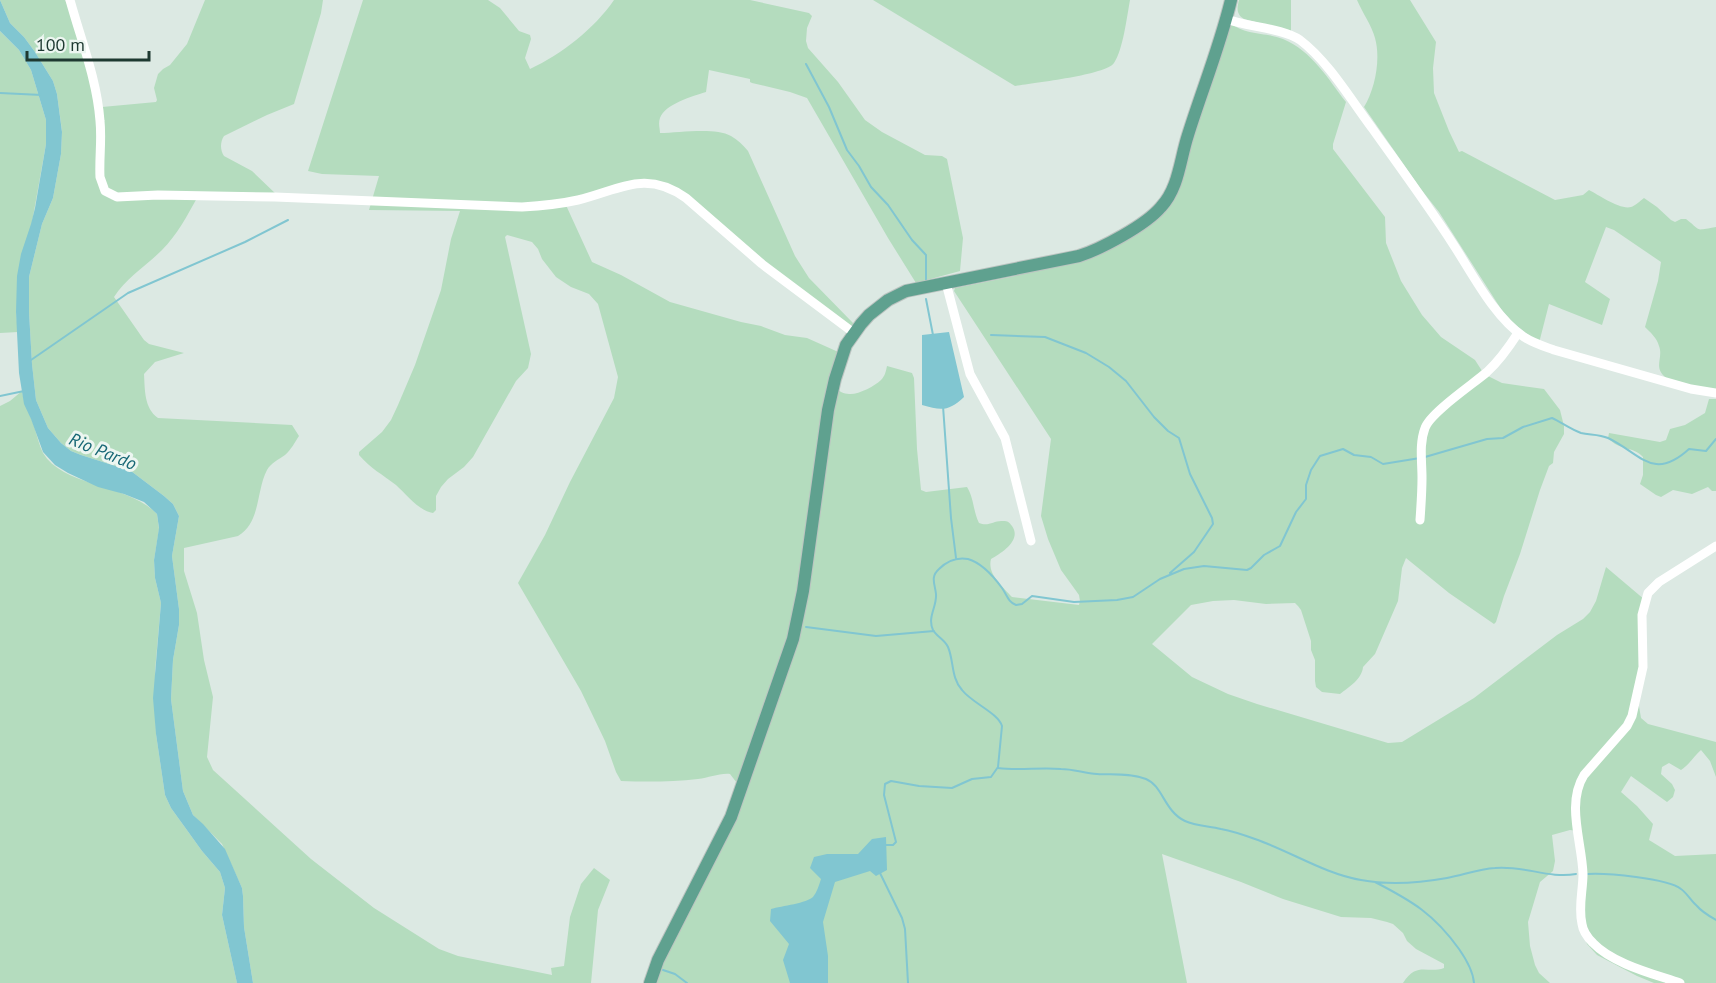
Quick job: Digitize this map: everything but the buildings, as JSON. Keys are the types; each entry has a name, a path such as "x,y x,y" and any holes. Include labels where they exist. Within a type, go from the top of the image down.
{"main road":[{"path":"650,983 658,960 731,817 793,639 803,591 828,410 846,345 869,315 888,300 906,291 1079,256 1132,230 1156,213 1166,201 1174,185 1231,0"}],"street":[{"path":"70,0 96,94 100,120 100,177 109,194 117,196 264,197 522,207 579,200 627,184 655,184 673,189 686,198 762,264 854,333"},
{"path":"1226,19 1290,34 1321,60 1445,232 1490,301 1518,333 1554,350 1716,393"},
{"path":"946,283 970,374 1005,438 1031,541"},
{"path":"1419,520 1422,480 1420,453 1425,427 1431,418 1488,372 1518,333"},
{"path":"1680,983 1611,956 1595,945 1586,935 1580,910 1583,876 1576,800 1579,783 1584,775 1627,726 1632,716 1643,667 1642,615 1648,593 1659,582 1716,546"}],"green space":[{"path":"0,0 65,0 77,25 102,107 156,102 154,88 158,74 170,65 187,44 205,0 323,0 294,104 224,136 222,141 221,149 224,156 252,171 277,195 197,198 167,244 130,278 114,297 149,344 184,353 155,362 144,374 148,404 158,418 292,425 299,436 287,453 267,470 254,515 245,530 238,536 184,548 184,571 197,613 204,660 213,697 207,757 213,770 311,859 374,908 439,949 458,956 552,975 551,968 564,966 570,917 581,884 594,868 610,880 598,910 591,983 253,983 244,927 242,888 222,844 193,815 183,791 171,699 173,660 179,625 172,556 179,516 173,504 131,471 71,451 61,443 48,428 36,400 29,312 29,277 42,224 53,198 61,154 62,131 53,81 24,37 10,23"},
{"path":"363,0 488,0 500,8 519,31 530,35 531,39 525,58 530,69 554,56 587,31 614,0 750,0 809,13 812,16 807,28 808,48 838,82 865,120 925,155 942,156 947,159 963,238 960,271 916,283 807,98 752,83 750,79 709,70 706,92 680,101 667,109 660,118 660,133 697,131 724,133 736,139 748,151 795,256 809,278 853,323 852,327 785,280 688,195 644,182 565,203 592,262 670,302 761,326 785,335 807,338 845,355 835,388 842,392 853,394 871,387 882,378 887,366 912,373 921,490 926,492 967,487 979,523 1003,521 1012,526 1013,541 1005,550 991,559 990,564 996,580 1012,597 1079,605 1079,595 1061,570 1041,516 1051,439 954,291 955,288 1015,276 1021,266 1094,249 1160,206 1230,22 1248,32 1283,39 1303,51 1319,66 1346,102 1333,149 1385,217 1386,243 1401,281 1422,315 1441,337 1475,360 1484,374 1502,383 1544,389 1560,410 1564,434 1554,452 1553,463 1549,466 1540,490 1520,554 1494,624 1449,593 1406,558 1402,568 1398,601 1375,654 1363,667 1358,679 1340,694 1322,692 1316,687 1315,660 1311,650 1311,641 1301,610 1295,603 1266,604 1234,600 1191,605 1152,644 1192,677 1228,694 1388,743 1402,742 1474,698 1557,635 1583,619 1596,601 1606,567 1645,600 1639,706 1641,718 1648,724 1716,742 1716,777 1710,761 1701,750 1681,770 1669,763 1662,767 1661,774 1675,790 1673,797 1667,802 1631,776 1621,792 1653,824 1649,840 1675,856 1716,854 1716,983 1654,983 1597,955 1587,944 1583,931 1577,831 1570,830 1552,835 1555,861 1553,871 1540,882 1528,922 1530,946 1535,965 1539,973 1550,983 1403,983 1413,972 1444,968 1444,964 1416,949 1393,924 1371,918 1341,917 1283,899 1162,854 1187,983 653,983 740,787 730,774 679,781 621,781 581,691 518,583 545,535 614,398 618,377 598,304 589,294 571,287 556,277 532,242 507,235 505,237 531,354 528,368 516,381 473,457 441,487 436,496 436,510 433,513 418,506 359,455 359,452 382,432 391,420 415,365 441,290 451,239 460,211 369,210 379,176 322,174 308,171"},
{"path":"873,0 1130,0 1122,42 1114,63 1084,75 1015,86"},
{"path":"1239,0 1291,0 1291,31 1244,19 1238,11"},
{"path":"1357,0 1410,0 1436,42 1433,68 1434,93 1459,152 1462,151 1555,200 1583,195 1589,190 1626,207 1634,206 1644,198 1675,222 1686,219 1698,229 1716,227 1716,392 1685,386 1664,376 1659,367 1658,343 1645,327 1661,262 1606,227 1585,282 1610,299 1602,325 1549,304 1539,343 1513,323 1501,309 1439,212 1364,107 1374,83 1377,46 1374,33"},
{"path":"0,31 19,50 31,70 46,120 46,144 16,312 18,332 0,333"},
{"path":"22,391 43,453 52,464 65,473 145,504 157,514 159,529 154,560 155,578 161,603 155,671 156,734 165,795 171,808 220,872 225,888 222,915 237,983 0,983 0,406"},
{"path":"1709,399 1716,399 1716,491 1708,487 1692,494 1673,490 1661,497 1656,495 1640,484 1643,475 1643,457 1613,442 1608,438 1609,433 1660,442 1666,440 1670,429 1685,425 1705,413"}],"water":[{"path":"0,0 10,23 24,37 53,81 62,132 61,154 53,198 42,224 29,277 29,312 36,400 48,428 61,443 81,455 131,471 173,504 179,516 172,556 179,625 173,660 171,699 183,791 193,815 225,849 242,888 244,927 253,983 237,983 222,915 225,888 220,872 171,808 165,795 153,698 161,603 155,578 154,560 159,528 157,514 144,502 98,487 55,465 43,452 24,404 19,373 17,276 35,208 46,144 46,120 31,70 19,50 0,31"},
{"path":"949,332 964,397 945,409 922,405 922,335"},
{"path":"886,837 887,870 876,876 870,871 835,882 823,922 828,956 828,983 790,983 783,960 789,944 770,921 771,909 800,903 813,897 821,879 810,868 814,857 827,854 858,854 872,839"}],"waterway":[{"path":"806,64 829,107 847,150 871,187 888,205 912,240 926,255 926,283"},
{"path":"0,93 42,95"},
{"path":"31,360 128,293 245,242 288,220"},
{"path":"926,299 933,335"},
{"path":"991,335 1045,337 1086,353 1126,381 1154,417 1179,438 1190,474 1213,524 1194,552 1170,573"},
{"path":"0,396 24,391"},
{"path":"943,406 956,558"},
{"path":"1425,457 1487,439 1503,438 1523,427 1552,418 1581,433 1608,438 1647,462 1656,464 1676,459 1689,449 1706,451 1716,439"},
{"path":"886,845 893,845 896,842 884,795 885,784 891,781 952,788 972,779 991,777 998,767 1002,726 1000,721 966,695 958,685 948,647 931,625 936,599 934,578 936,572 945,564 956,559 968,559 978,564 991,575 1009,600 1016,605 1022,604 1032,596 1074,602 1133,597 1160,579 1184,569 1204,566 1247,570 1251,568 1264,555 1280,546 1296,512 1306,499 1306,485 1311,470 1320,456 1343,449 1354,455 1371,457 1383,464 1420,458"},
{"path":"806,627 876,636 934,631"},
{"path":"998,768 1065,769 1140,777 1152,782 1172,811 1185,821 1247,836 1321,868 1361,880 1393,883 1415,882 1505,868 1556,875 1576,874"},
{"path":"879,871 905,929 908,983"},
{"path":"1588,874 1636,877 1674,885 1701,910 1716,920"},
{"path":"1375,882 1411,902 1441,926 1467,961 1474,983"},
{"path":"663,970 675,974 687,983"}],"water label":[{"name":"Rio Pardo","path":"103,451"}]}
